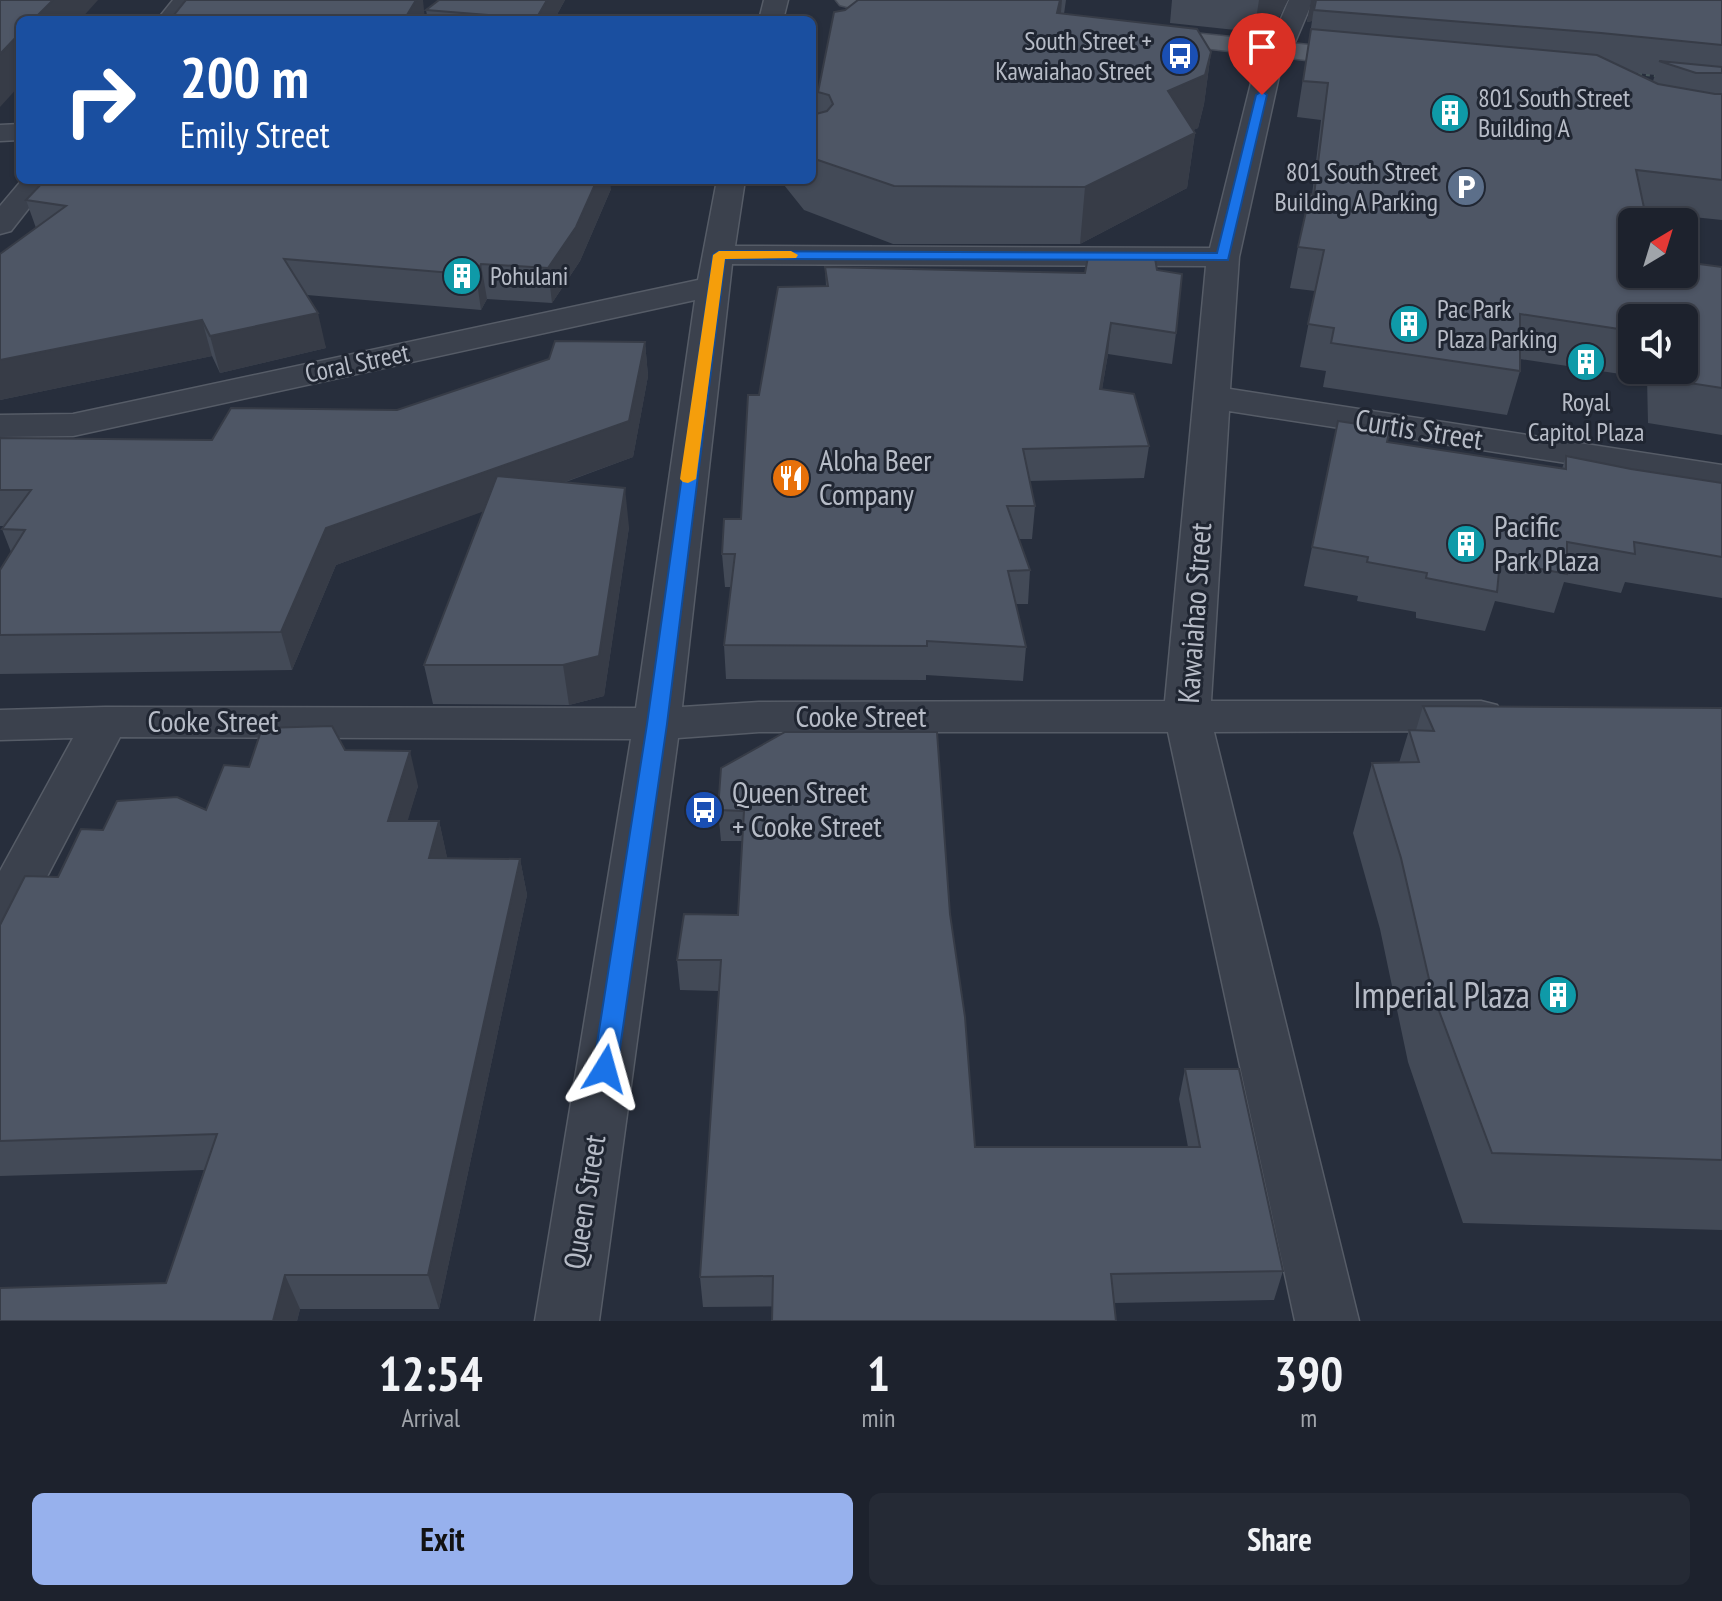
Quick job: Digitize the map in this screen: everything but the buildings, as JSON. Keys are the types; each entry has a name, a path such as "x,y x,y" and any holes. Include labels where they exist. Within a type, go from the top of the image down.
{"main road":[{"path":"848,0 941,11"},
{"path":"1125,33 1279,52 1388,61"}],"street":[{"path":"172,16 185,0"},
{"name":"Kawaiahao Street","path":"1301,0 1279,52 1268,67 1223,257 1187,715 1327,1321"},
{"path":"0,225 34,184"},
{"name":"Queen Street","path":"567,1321 657,724 716,270 730,184"},
{"name":"Coral Street","path":"0,426 73,425 716,270 1223,257"},
{"name":"Curtis Street","path":"1211,397 1722,476"},
{"name":"Cooke Street","path":"0,725 105,722 657,724 759,717 1517,716"},
{"path":"0,918 105,722"}],"slow traffic":[{"path":"688,479 719,255 791,255"}],"place":[{"name":"South Street + Kawaiahao Street","path":"1180,56"},
{"name":"801 South Street Building A","path":"1450,113"},
{"name":"801 South Street Building A Parking","path":"1466,187"},
{"name":"Pohulani","path":"462,276"},
{"name":"Pac Park Plaza Parking","path":"1409,324"},
{"name":"Royal Capitol Plaza","path":"1586,362"},
{"name":"Aloha Beer Company","path":"791,478"},
{"name":"Pacific Park Plaza","path":"1466,544"},
{"name":"Queen Street + Cooke Street","path":"704,810"},
{"name":"Imperial Plaza","path":"1558,995"}],"route":[{"path":"605,1069 657,724 719,255 1223,257 1262,95"}]}
